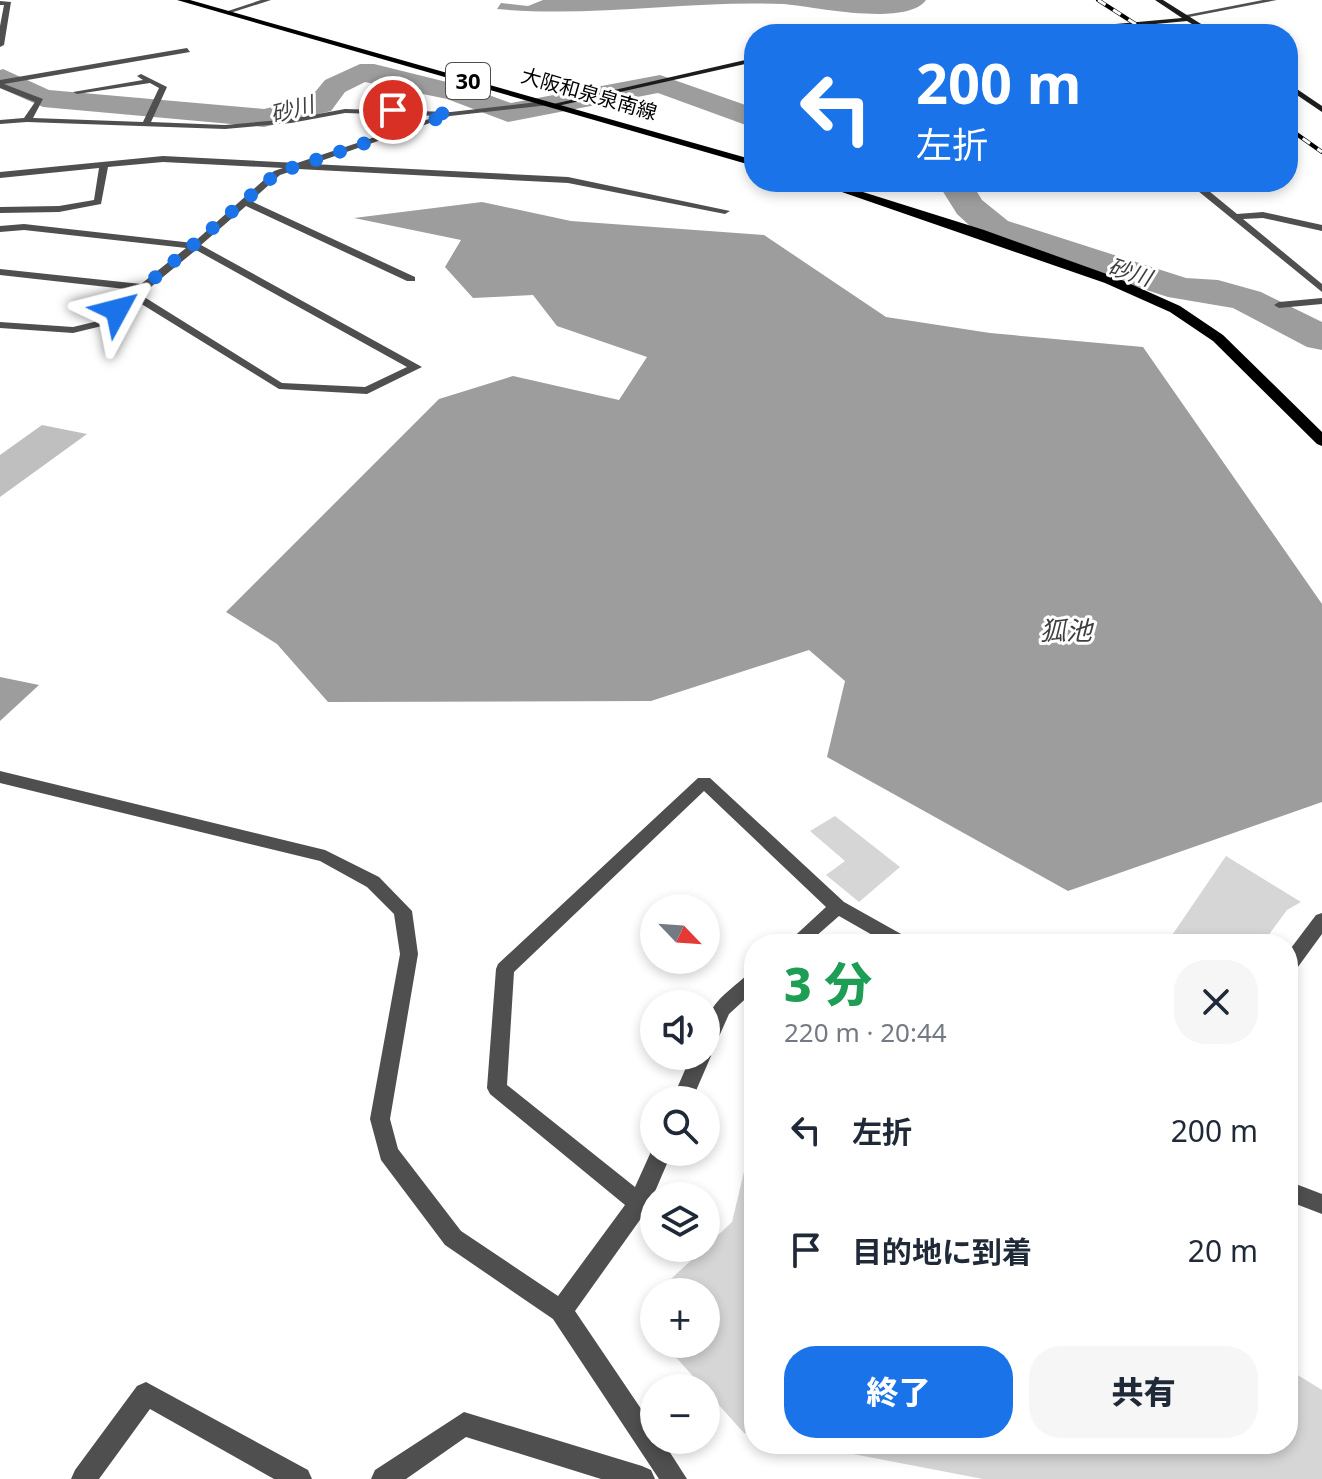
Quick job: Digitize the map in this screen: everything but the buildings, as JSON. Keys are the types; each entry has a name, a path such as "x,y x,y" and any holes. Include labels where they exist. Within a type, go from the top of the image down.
{"main road":[{"name":"大阪和泉泉南線","path":"181,0 744,160"},
{"path":"850,192 1024,249 1175,309 1218,338 1322,441"}],"street":[{"path":"228,12 268,0"},
{"path":"1158,0 1197,24"},
{"path":"1142,24 1274,0"},
{"path":"0,3 8,2 0,45"},
{"path":"0,84 187,50"},
{"path":"0,122 27,120 225,127 372,109 451,114 550,104 744,62"},
{"path":"136,74 163,87 146,124"},
{"path":"77,92 150,81"},
{"path":"0,84 40,101 27,120"},
{"path":"1298,92 1322,110"},
{"path":"0,96 23,94"},
{"path":"0,325 73,330 98,324 195,246 277,173 451,114"},
{"path":"0,175 163,159 568,180 725,211"},
{"path":"0,210 59,209 98,202 104,165"},
{"path":"1204,192 1322,289"},
{"path":"245,202 411,279"},
{"path":"1235,217 1263,215 1322,228"},
{"path":"0,229 24,227 195,246 416,367 367,391 279,386 140,292 0,272"},
{"path":"1279,305 1322,301"},
{"path":"0,777 325,856 373,882 403,911 409,954 380,1119 388,1153 453,1238 561,1311 674,1479"},
{"path":"639,1203 497,1088 505,969 704,782 838,907 885,934"},
{"path":"807,934 838,907"},
{"path":"1298,953 1320,924"},
{"path":"720,1011 744,989"},
{"path":"561,1311 639,1203 655,1166"},
{"path":"1298,1195 1322,1204"},
{"path":"84,1479 146,1394 299,1479"},
{"path":"384,1479 464,1424 642,1479"}],"shaded area":[{"path":"835,816 900,867 859,902 826,875 845,861 810,831"},
{"path":"1226,856 1301,902 1287,910 1269,934 1173,934"},
{"path":"744,1172 744,1433 720,1406 720,1374 691,1374 677,1358 720,1358 720,1278 672,1278 689,1262 720,1262 720,1233 732,1222"},
{"path":"1298,1375 1322,1390 1322,1479 983,1479 853,1454 1298,1454"}],"water":[{"path":"543,0 926,0 915,8 881,14 749,3 569,11 497,9 501,3 528,6"},
{"name":"狐池","path":"482,202 571,221 764,235 886,317 990,333 1143,347 1322,604 1322,802 1068,891 827,757 845,681 809,650 651,701 328,702 277,644 226,612 439,399 513,376 619,400 647,357 557,326 533,295 473,298 445,267 461,240 354,218"},
{"path":"0,677 39,685 0,721"}],"waterway":[{"name":"砂川","path":"3,78 43,98 264,118 320,105 335,86 360,73 374,73 457,93 508,113 660,84 744,115"},
{"name":"砂川","path":"960,192 969,207 995,229 1182,289 1218,292 1247,300 1322,338"}],"railway":[{"path":"1098,0 1135,24"},
{"path":"1298,135 1322,152"}],"route":[{"path":"117,310 277,173 451,114 393,110"}]}
